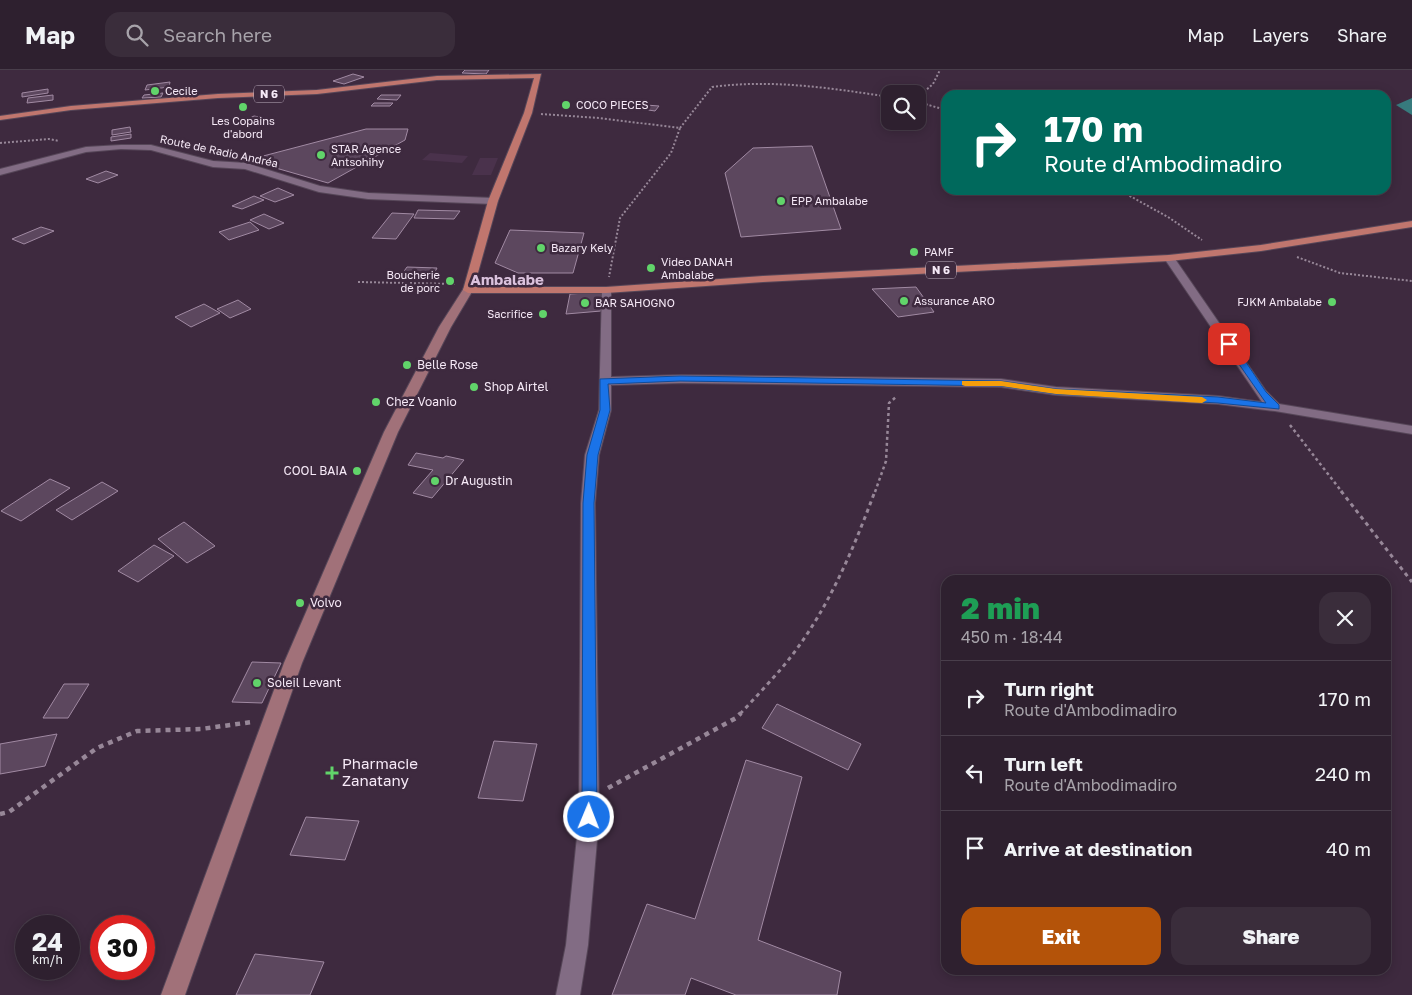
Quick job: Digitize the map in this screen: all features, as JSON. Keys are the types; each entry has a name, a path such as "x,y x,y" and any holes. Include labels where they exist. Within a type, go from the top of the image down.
{"main road":[{"name":"N 6","path":"0,118 90,106 218,96 317,92 437,78 540,73 528,113 493,201 469,287 606,290 763,279 1171,262 1412,224"}],"street":[{"name":"Route de Radio Andréa","path":"0,172 86,150 121,147 151,148 213,164 246,166 319,189 368,196 493,201"},
{"path":"1171,262 1262,394 1275,407"},
{"path":"173,995 293,663 390,432 445,326 469,287"},
{"path":"568,995 577,945 590,797 588,503 592,455 605,410 606,290"},
{"path":"604,381 680,379 1001,384 1056,391 1218,400 1275,407 1412,430"}],"path":[{"path":"926,90 933,84 940,70"},
{"path":"606,290 620,218 671,153 680,128 712,87 734,83 835,89 881,96"},
{"path":"926,104 941,109"},
{"path":"528,113 598,118 680,128"},
{"path":"0,142 49,139 67,142"},
{"path":"1128,195 1168,217 1221,254"},
{"path":"1277,246 1317,268 1365,279 1412,281"},
{"path":"358,282 469,287"},
{"path":"590,797 657,763 736,718 782,668 819,615 854,546 886,462 889,403 912,383"},
{"path":"1275,407 1412,582"},
{"path":"0,814 9,812 97,748 137,732 201,729 272,720"}],"shaded area":[{"path":"430,153 468,156 462,163 422,160"},
{"path":"480,158 498,158 491,175 472,175"}],"building":[{"path":"465,70 489,70 486,74 462,73"},
{"path":"353,74 364,77 344,84 333,81"},
{"path":"170,82 169,87 145,90 147,85"},
{"path":"48,89 48,93 22,97 22,93"},
{"path":"163,93 161,97 142,98 144,95"},
{"path":"53,95 53,100 27,103 28,98"},
{"path":"381,95 401,95 397,100 377,99"},
{"path":"374,103 393,103 390,106 371,106"},
{"path":"646,105 659,106 655,111 642,109"},
{"path":"254,116 270,119 262,123 246,120"},
{"path":"130,127 131,132 112,135 112,130"},
{"name":"STAR Agence Antsohihy","path":"366,129 408,129 405,140 328,183 248,160"},
{"path":"131,134 131,138 111,141 111,137"},
{"name":"EPP Ambalabe","path":"812,146 841,229 741,237 725,173 753,148"},
{"path":"106,171 118,175 98,183 86,179"},
{"path":"278,188 294,195 275,202 260,196"},
{"path":"254,196 264,200 242,209 232,206"},
{"path":"418,210 460,211 454,219 414,218"},
{"path":"392,213 414,214 396,239 372,238"},
{"path":"264,214 284,223 269,229 250,220"},
{"path":"250,222 259,230 229,240 219,232"},
{"path":"41,227 54,231 24,244 12,239"},
{"name":"Bazary Kely","path":"510,230 584,233 573,273 518,273 495,263"},
{"path":"407,267 437,268 433,276 402,274"},
{"name":"Assurance ARO","path":"916,287 934,312 898,317 872,289"},
{"name":"BAR SAHOGNO","path":"602,292 601,311 566,314 570,294"},
{"path":"238,300 251,309 230,318 217,309"},
{"path":"204,304 220,313 191,327 175,317"},
{"name":"Dr Augustin","path":"416,453 464,460 432,498 413,493 433,470 408,465"},
{"path":"50,479 70,488 21,521 1,511"},
{"path":"102,482 118,491 72,520 56,510"},
{"path":"184,522 215,546 187,563 158,539"},
{"path":"154,545 174,556 138,582 118,571"},
{"name":"Soleil Levant","path":"252,662 281,663 262,703 232,702"},
{"path":"64,684 89,684 68,718 43,718"},
{"path":"777,704 861,744 848,770 762,728"},
{"path":"57,734 45,766 0,774 0,744"},
{"path":"494,741 537,744 523,801 478,798"},
{"path":"746,760 802,777 758,940 841,972 837,995 736,995 691,978 685,995 612,995 647,904 695,919"},
{"path":"306,817 359,821 345,860 290,855"},
{"path":"255,954 324,962 310,995 236,995"}],"waterway":[{"path":"1412,102 1402,105 1412,111"}],"slow traffic":[{"path":"965,383 1001,384 1056,391 1202,400"}],"place":[{"name":"Cecile","path":"155,91"},
{"name":"COCO PIECES","path":"566,105"},
{"name":"Les Copains d'abord","path":"243,107"},
{"name":"STAR Agence Antsohihy","path":"321,155"},
{"name":"EPP Ambalabe","path":"781,201"},
{"name":"Bazary Kely","path":"541,248"},
{"name":"PAMF","path":"914,252"},
{"name":"Video DANAH Ambalabe","path":"651,268"},
{"name":"Boucherie de porc","path":"450,281"},
{"name":"Assurance ARO","path":"904,301"},
{"name":"FJKM Ambalabe","path":"1332,302"},
{"name":"BAR SAHOGNO","path":"585,303"},
{"name":"Sacrifice","path":"543,314"},
{"name":"Belle Rose","path":"407,365"},
{"name":"Shop Airtel","path":"474,387"},
{"name":"Chez Voanio","path":"376,402"},
{"name":"COOL BAIA","path":"357,471"},
{"name":"Dr Augustin","path":"435,481"},
{"name":"Volvo","path":"300,603"},
{"name":"Soleil Levant","path":"257,683"},
{"name":"Pharmacie Zanatany","path":"332,773"}],"district":[{"name":"Ambalabe","path":"507,280"}],"route":[{"path":"589,817 588,503 592,455 605,410 604,381 680,379 1001,384 1056,391 1218,400 1275,407 1262,394 1229,344"}]}
